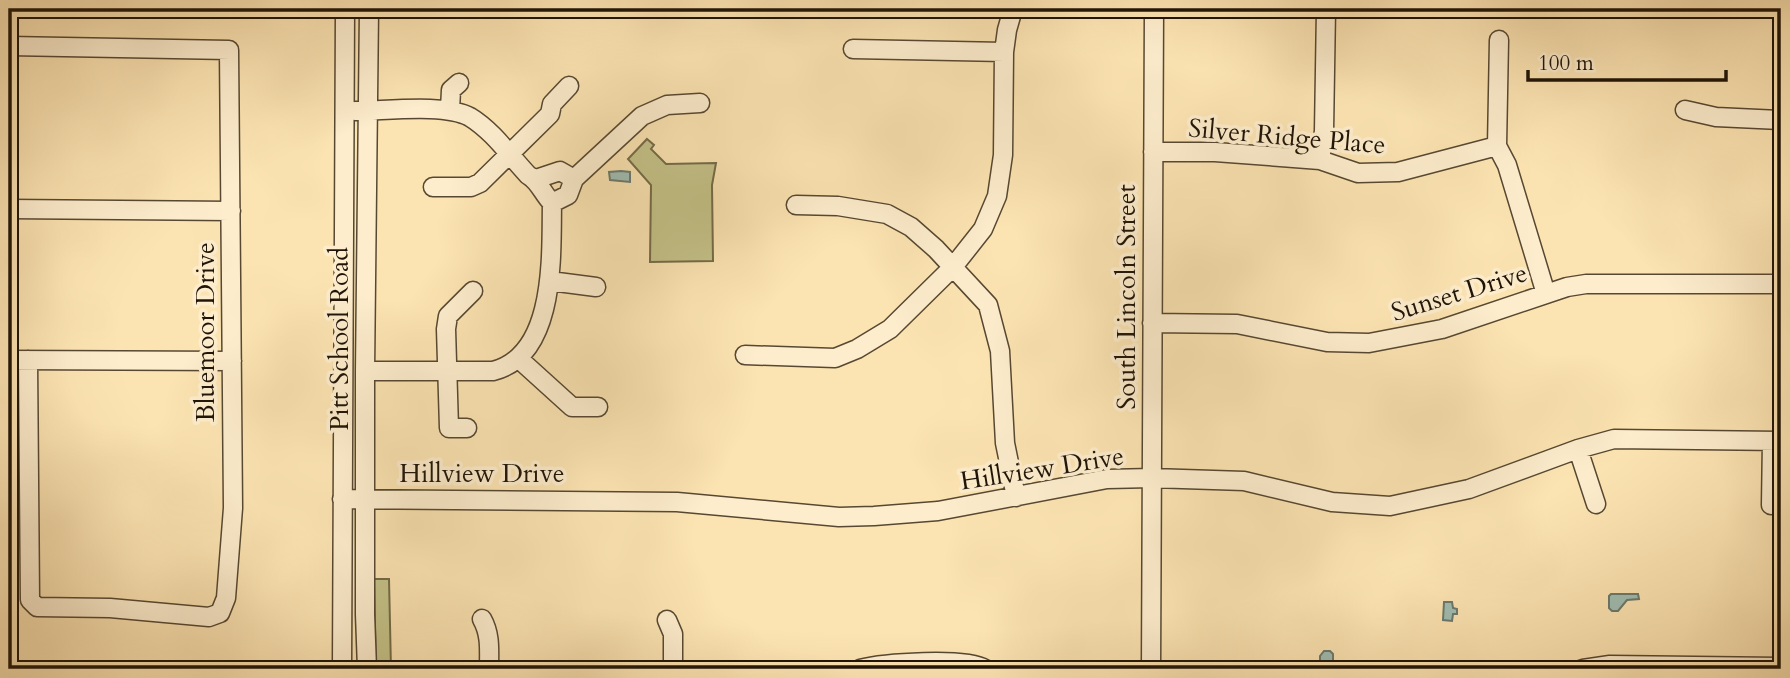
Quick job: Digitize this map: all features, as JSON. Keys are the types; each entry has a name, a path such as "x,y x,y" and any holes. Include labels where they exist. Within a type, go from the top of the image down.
{"street":[{"name":"Pitt School Road","path":"342,669 345,9"},
{"name":"Pitt School Road","path":"367,669 365,371 369,9"},
{"path":"745,355 835,358 857,349 890,330 953,267 983,229 997,196 1003,155 1004,52 1013,9"},
{"name":"South Lincoln Street","path":"1151,669 1154,9"},
{"path":"1320,160 1324,131 1326,9"},
{"path":"1499,40 1497,146 1507,165 1546,294"},
{"name":"Bluemoor Drive","path":"9,46 229,50 233,508 226,598 220,613 209,617 110,608 37,607 30,600 28,360"},
{"path":"853,49 1004,52"},
{"path":"450,110 450,90 460,83"},
{"path":"433,187 471,187 480,183 550,114 552,104 569,86"},
{"path":"552,203 568,195 574,180 642,116 667,105 699,103"},
{"path":"344,111 450,110 470,118 489,132 528,175 536,179 543,194 552,203 550,281 531,342 519,359 493,371 365,371"},
{"path":"1685,110 1716,117 1781,120"},
{"name":"Silver Ridge Place","path":"1153,152 1215,152 1320,160 1359,173 1398,172 1497,146"},
{"path":"536,179 560,171 574,180"},
{"path":"796,205 838,206 887,214 911,227 988,305 1000,351 1005,443 1016,497"},
{"path":"9,209 231,211"},
{"path":"550,281 596,287"},
{"name":"Sunset Drive","path":"1152,323 1237,324 1314,340 1369,343 1442,329 1567,287 1612,283 1781,284"},
{"path":"467,428 449,428 446,329 448,317 473,292"},
{"path":"519,359 572,407 598,407"},
{"path":"9,360 232,361"},
{"name":"Hillview Drive","path":"342,499 677,502 839,517 938,511 1107,479 1152,478 1244,481 1332,502 1390,506 1469,489 1578,449 1614,439 1777,441"},
{"path":"1771,505 1777,441"},
{"path":"1578,449 1596,504"},
{"path":"482,619 489,640 489,669"},
{"path":"667,620 673,634 673,669"},
{"path":"860,669 894,663 960,664 985,669"},
{"path":"1583,669 1610,665 1781,667"}],"shaded area":[{"path":"647,139 654,145 651,149 666,164 716,163 712,185 713,261 650,262 651,185 628,159"},
{"path":"374,579 389,579 391,669 376,669"}],"water":[{"path":"609,172 630,172 630,182 610,180"},
{"path":"1611,594 1638,594 1639,599 1627,600 1618,611 1612,611 1609,608"},
{"path":"1444,602 1452,602 1453,608 1457,609 1452,621 1443,620"},
{"path":"1324,651 1333,654 1331,669 1320,669 1320,656"}]}
